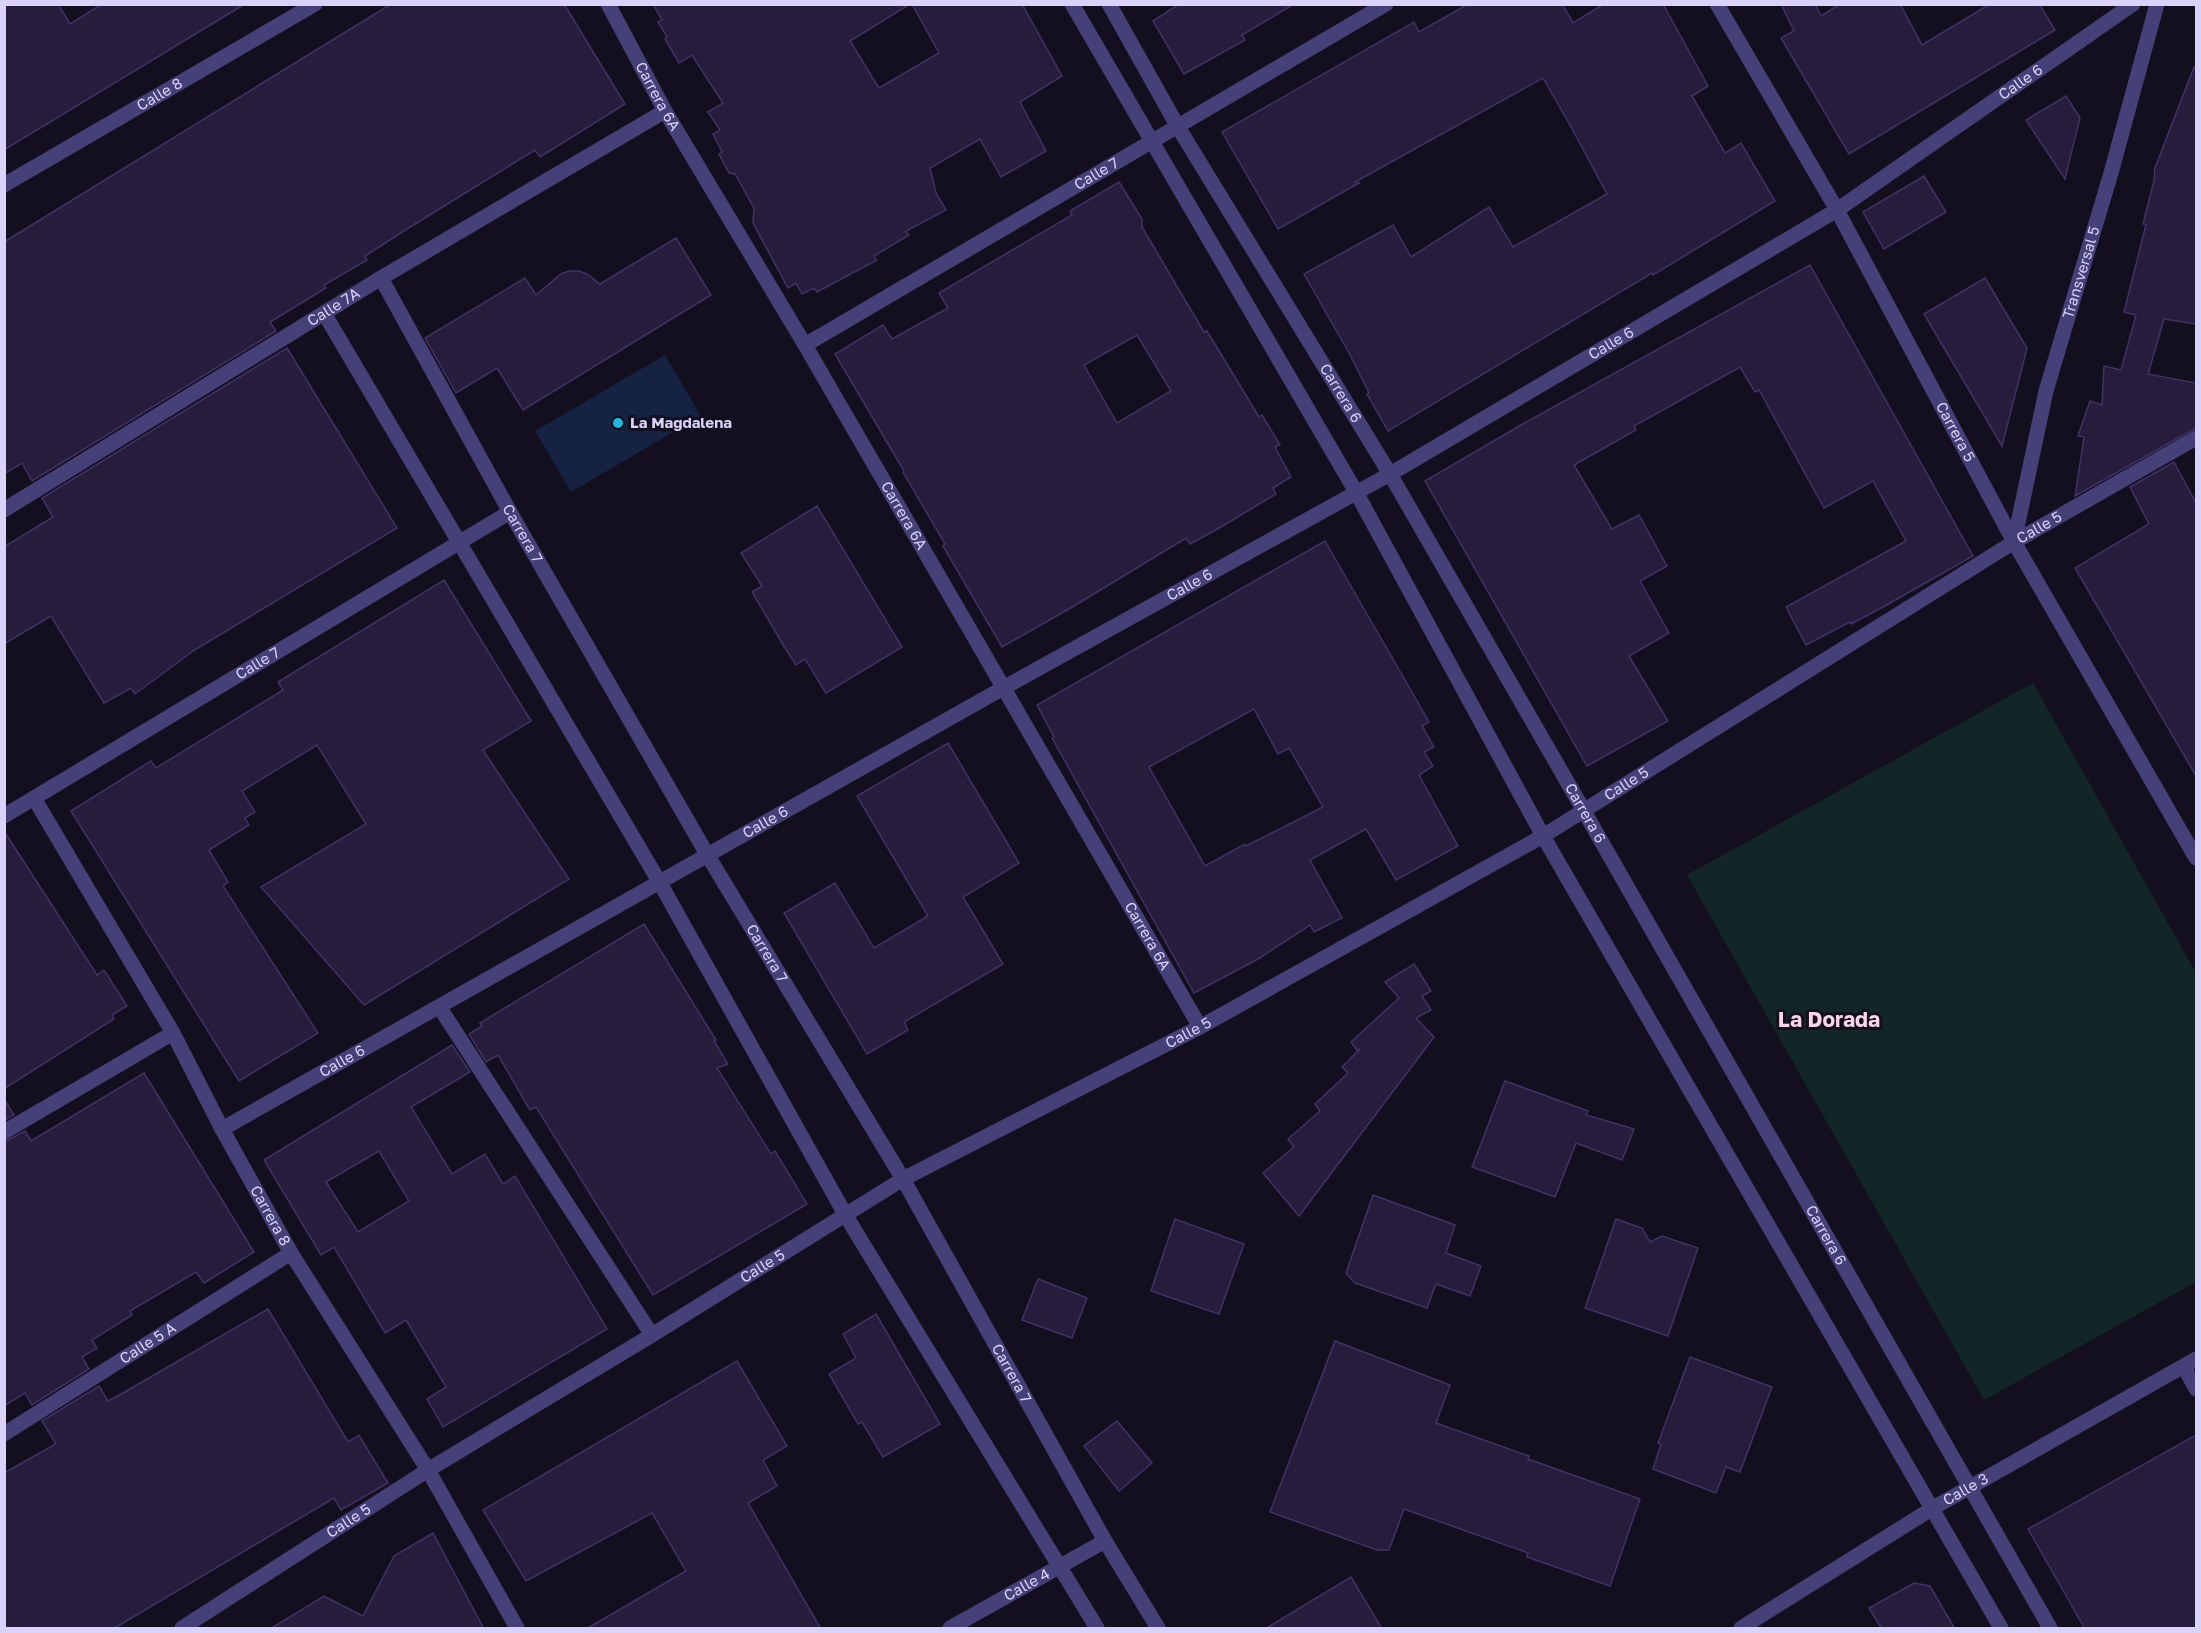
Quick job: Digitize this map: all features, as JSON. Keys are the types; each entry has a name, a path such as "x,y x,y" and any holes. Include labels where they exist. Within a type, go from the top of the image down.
{"street":[{"name":"Calle 8","path":"4,185 315,4"},
{"name":"Carrera 6A","path":"608,4 665,111 806,345 1200,1027"},
{"path":"1072,4 1356,492 1544,836 2001,1629"},
{"name":"Carrera 6","path":"1109,4 1178,127 1390,474 2050,1629"},
{"name":"Calle 7","path":"806,345 1386,4"},
{"name":"Carrera 5","path":"1717,4 1837,210 2014,542 2196,858"},
{"name":"Calle 6","path":"222,1129 1005,687 1390,474 1837,210 2133,4"},
{"name":"Transversal 5","path":"2014,542 2046,391 2157,4"},
{"name":"Calle 7A","path":"4,510 381,278 665,111"},
{"name":"Carrera 7","path":"381,278 510,512 708,856 903,1179 1105,1541 1158,1629"},
{"path":"324,313 660,883 846,1216 1097,1629"},
{"name":"Calle 5","path":"182,1629 428,1470 652,1335 903,1179 1200,1027 1544,836 2014,542 2196,438"},
{"name":"Calle 7","path":"4,816 510,512"},
{"name":"Carrera 8","path":"34,798 173,1033 222,1129 291,1253 428,1470 517,1629"},
{"path":"440,1008 652,1335"},
{"path":"4,1132 173,1033"},
{"name":"Calle 5 A","path":"4,1434 291,1253"},
{"path":"2190,1363 2196,1389"},
{"name":"Calle 3","path":"1741,1629 1968,1487 2190,1363"},
{"name":"Calle 4","path":"950,1629 1105,1541"}],"green space":[{"path":"2033,683 2196,973 2196,1282 1984,1400 1687,875"}],"water":[{"name":"La Magdalena","path":"665,355 701,416 571,492 535,431"}],"building":[{"path":"4,4 58,4 70,24 102,4 245,4 4,150"},
{"path":"391,4 564,4 625,104 540,157 535,150 407,229 365,256 367,260 324,285 326,288 270,322 276,331 32,481 22,463 4,474 4,242"},
{"path":"653,4 910,4 850,41 879,88 939,53 912,4 1022,4 1062,76 1020,102 1046,151 1001,177 980,139 930,168 936,193 946,210 906,231 909,235 874,256 877,260 817,292 814,288 802,294 796,283 788,288 753,223 754,208 735,174 729,173 719,154 722,152 713,134 720,130 708,112 723,103 692,55 679,63 665,39 667,37 658,22 662,20"},
{"path":"1179,4 1294,4 1242,35 1245,40 1184,74 1153,21"},
{"path":"1468,4 1562,4 1573,23 1604,4 1663,4 1708,86 1692,96 1725,153 1741,143 1775,201 1388,431 1367,394 1369,393 1349,353 1304,274 1393,225 1411,257 1489,207 1513,247 1607,194 1571,127 1543,78 1355,182 1359,183 1278,229 1222,132 1414,22 1419,32"},
{"path":"1781,4 1815,4 1821,16 1840,4 1900,4 1922,45 1990,4 2039,4 2055,30 1849,154 1781,38 1794,31"},
{"path":"2194,67 2196,67 2196,324 2164,319 2148,374 2196,383 2196,428 2075,496 2084,437 2078,436 2090,401 2102,405 2104,366 2121,370 2136,315 2124,312 2146,225 2143,224 2155,168"},
{"path":"2066,96 2080,118 2065,179 2026,120"},
{"path":"1924,176 1946,212 1884,249 1863,212"},
{"path":"1119,182 1142,219 1142,227 1204,332 1207,331 1259,417 1262,415 1280,445 1275,447 1291,477 1273,488 1276,494 1221,527 1190,544 1186,538 1002,647 943,546 945,544 904,471 835,354 883,325 892,339 948,308 939,293 1072,215 1070,211","holes":["1137,335 1171,391 1117,423 1084,365"]},
{"path":"676,238 711,295 523,410 497,368 456,393 425,338 525,278 536,295 561,274 569,271 587,274 600,284"},
{"path":"1810,265 1973,556 1883,607 1806,645 1786,607 1906,541 1873,481 1824,508 1759,390 1755,392 1740,367 1634,426 1636,430 1574,465 1612,529 1639,515 1667,566 1640,581 1669,633 1629,656 1668,721 1587,766 1425,481 1521,425"},
{"path":"1985,278 2027,348 2002,446 1924,314"},
{"path":"287,348 397,528 193,651 135,694 131,688 104,703 51,616 4,644 4,547 53,517 42,498"},
{"path":"2174,462 2196,503 2196,776 2075,568 2149,524 2130,487"},
{"path":"817,506 902,647 826,693 805,659 796,665 785,648 752,592 762,586 741,553"},
{"path":"1325,541 1429,722 1422,726 1434,747 1424,752 1433,766 1419,775 1458,846 1396,880 1366,829 1310,860 1342,918 1314,932 1310,925 1258,959 1194,993 1052,738 1054,737 1037,705","holes":["1254,709 1278,754 1289,748 1323,807 1205,866 1149,767"]},
{"path":"444,580 531,721 483,750 569,879 364,1005 261,887 366,824 317,745 242,791 255,812 245,818 249,825 209,850 228,882 223,886 318,1033 239,1081 71,811 151,761 156,768 283,690 278,682"},
{"path":"948,743 1019,863 963,897 1003,964 904,1022 908,1030 867,1054 784,913 835,883 874,948 928,916 857,796"},
{"path":"4,831 97,975 104,970 127,1006 112,1015 114,1019 4,1089"},
{"path":"644,924 716,1040 714,1041 728,1064 717,1068 771,1154 775,1151 807,1204 653,1295 536,1107 530,1110 498,1055 486,1062 469,1034 482,1026 480,1023"},
{"path":"1414,964 1431,991 1422,996 1431,1010 1416,1018 1434,1037 1299,1216 1263,1173 1294,1147 1288,1139 1320,1111 1315,1104 1348,1073 1342,1067 1360,1049 1357,1050 1351,1042 1399,998 1385,982"},
{"path":"452,1045 470,1072 411,1107 452,1174 485,1154 503,1184 515,1176 607,1329 443,1427 427,1399 446,1387 406,1320 385,1333 334,1247 321,1255 264,1160","holes":["379,1151 409,1201 358,1232 326,1182"]},
{"path":"144,1073 254,1252 204,1283 196,1272 130,1311 132,1315 92,1340 97,1348 82,1357 89,1369 32,1405 25,1393 4,1406 4,1142 25,1131 31,1141"},
{"path":"1505,1081 1588,1111 1586,1115 1634,1129 1622,1160 1576,1143 1555,1197 1472,1167"},
{"path":"4,1099 14,1115 4,1120"},
{"path":"1373,1195 1455,1225 1446,1253 1481,1266 1470,1296 1436,1284 1427,1308 1355,1283 1346,1273"},
{"path":"1175,1219 1244,1244 1219,1314 1151,1291"},
{"path":"1616,1219 1642,1228 1650,1242 1662,1236 1698,1248 1668,1336 1585,1308"},
{"path":"1038,1279 1087,1298 1072,1338 1022,1320"},
{"path":"268,1309 348,1442 359,1435 388,1483 341,1510 334,1498 113,1629 4,1629 4,1473 56,1444 42,1421 99,1386 108,1401"},
{"path":"876,1314 940,1424 883,1457 862,1422 858,1424 829,1374 856,1358 843,1334"},
{"path":"1335,1341 1450,1385 1436,1423 1640,1499 1610,1586 1527,1557 1528,1553 1404,1509 1389,1550 1377,1550 1270,1512"},
{"path":"1690,1357 1772,1387 1740,1472 1726,1467 1716,1493 1653,1469 1661,1444 1658,1443"},
{"path":"737,1361 787,1446 763,1460 777,1486 748,1503 821,1629 586,1629 686,1571 652,1513 526,1581 483,1510"},
{"path":"1117,1421 1152,1463 1119,1491 1084,1446"},
{"path":"2196,1435 2196,1629 2085,1629 2028,1529"},
{"path":"433,1533 484,1629 270,1629 324,1596 363,1616 394,1556"},
{"path":"1351,1577 1382,1629 1265,1629"},
{"path":"1914,1583 1930,1586 1955,1629 1882,1629 1869,1608"}],"place":[{"name":"La Magdalena","path":"618,423"}],"district":[{"name":"La Dorada","path":"1829,1020"}]}
